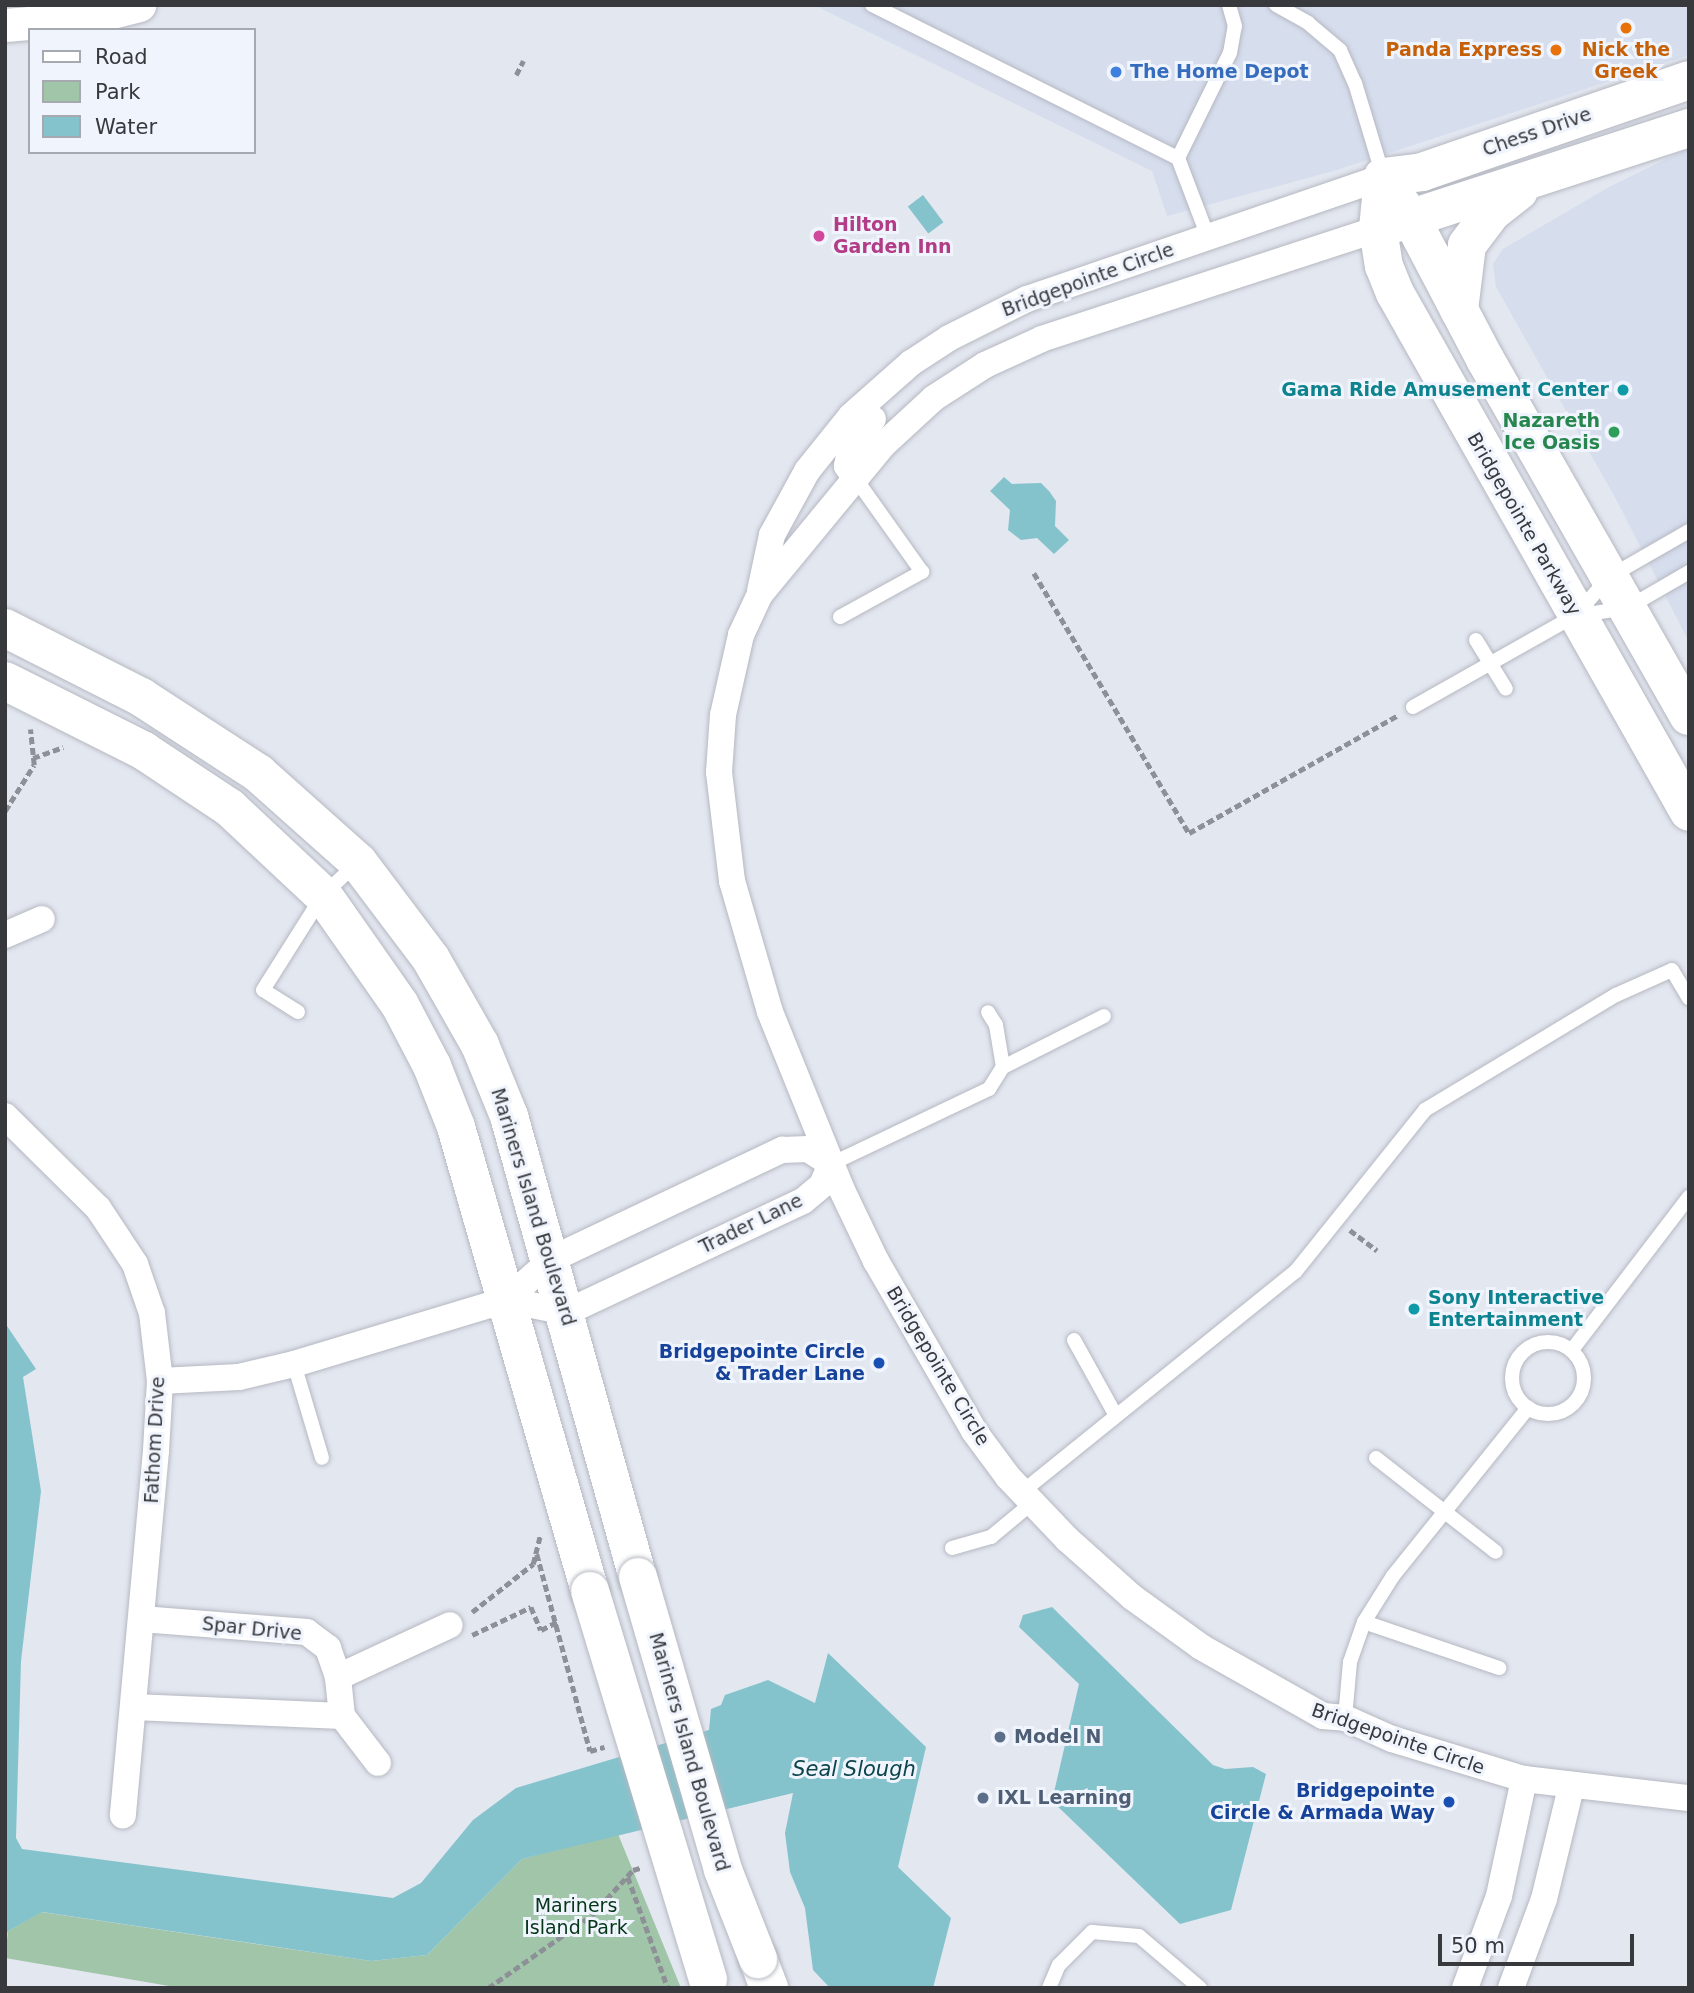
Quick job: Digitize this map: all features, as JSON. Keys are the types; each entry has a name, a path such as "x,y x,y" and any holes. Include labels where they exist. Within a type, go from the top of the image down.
{"main road":[{"name":"Chess Drive","path":"1383,177 1422,172 1689,80"},
{"path":"1689,128 1395,224 1459,310 1689,716"},
{"name":"Bridgepointe Parkway","path":"1383,177 1395,224 1384,266 1404,311 1689,812"},
{"path":"1459,310 1467,245 1492,212 1534,180"},
{"name":"Mariners Island Boulevard","path":"5,628 204,734 306,813 358,862 438,969 480,1045 509,1116 552,1259 638,1577 723,1870 764,1974"},
{"path":"5,681 176,769 268,841 323,895 400,1005 432,1066 456,1127 590,1591 710,1984"}],"street":[{"path":"5,25 65,22 139,5"},
{"name":"Bridgepointe Circle","path":"1383,177 1027,299 990,317 911,363 851,416 807,471 772,535 760,594 741,635 723,715 722,824 738,907 761,987 831,1164 876,1261 938,1372 980,1439 1027,1498 1111,1579 1201,1647 1323,1716 1345,1718 1392,1739 1524,1779 1571,1787 1689,1798"},
{"name":"Bridgepointe Circle","path":"760,594 883,445 934,398 985,365 1042,339 1395,224"},
{"path":"856,479 846,466 851,444 882,408 990,317"},
{"path":"5,935 42,919"},
{"name":"Fathom Drive","path":"5,1116 89,1198 135,1264 152,1312 160,1381 142,1619 123,1816"},
{"path":"160,1381 239,1377 294,1364 506,1300 552,1259 782,1150 808,1149 831,1164"},
{"name":"Trader Lane","path":"566,1311 803,1201 822,1185 831,1164"},
{"path":"506,1300 566,1311"},
{"name":"Spar Drive","path":"142,1619 307,1632 328,1648 338,1677 342,1716"},
{"path":"338,1677 450,1625"},
{"path":"134,1707 342,1716 378,1763"},
{"path":"1465,1988 1499,1896 1524,1779"},
{"path":"1511,1988 1544,1899 1571,1787"}],"lane":[{"path":"872,5 1178,158 1208,237"},
{"path":"1178,158 1230,53 1235,26 1229,5"},
{"path":"1276,5 1308,23 1340,50 1355,83 1383,177"},
{"path":"840,617 922,572 856,479"},
{"path":"1413,707 1618,592 1689,531"},
{"path":"1576,615 1618,592 1689,572"},
{"path":"1476,640 1506,689"},
{"path":"299,1012 263,990 323,895 358,862"},
{"path":"952,1548 991,1536 1115,1415 1296,1271 1424,1110 1616,995 1672,970 1689,998"},
{"path":"988,1012 996,1025 1003,1067"},
{"path":"831,1164 989,1089 1003,1067 1104,1016"},
{"path":"1572,1350 1689,1197"},
{"path":"1074,1340 1115,1415"},
{"path":"1550,1342 1572,1350 1584,1371 1581,1394 1563,1411 1551,1414 1528,1408 1514,1389 1520,1356 1528,1348 1550,1342"},
{"path":"294,1364 322,1458"},
{"path":"1345,1718 1350,1662 1364,1622 1392,1576 1528,1408"},
{"path":"1376,1458 1496,1552"},
{"path":"1364,1622 1499,1668"},
{"path":"1049,1988 1059,1965 1092,1932 1139,1936 1200,1988"}],"path":[{"path":"516,75 523,61"},
{"path":"1034,573 1189,833 1413,707"},
{"path":"5,811 27,782 33,758 30,729"},
{"path":"33,758 63,747"},
{"path":"450,1625 533,1564 540,1535"},
{"path":"628,1876 668,1988"}],"shaded area":[{"path":"814,5 1689,5 1689,55 1337,170 1167,216 1152,171"},
{"name":"Gama Ride Amusement Center","path":"1689,148 1689,642 1617,501 1496,287 1493,264 1503,249 1609,187"}],"green space":[{"name":"Mariners Island Park","path":"618,1834 681,1988 181,1988 5,1958 8,1931 41,1912 371,1961 427,1955 522,1859"}],"water":[{"path":"923,195 943,222 928,234 908,206"},
{"path":"1004,477 1012,484 1041,483 1056,501 1055,526 1069,540 1054,554 1037,538 1021,540 1008,530 1010,510 990,491"},
{"name":"Seal Slough","path":"5,1323 36,1369 23,1377 41,1491 21,1661 16,1838 22,1849 393,1898 421,1883 473,1820 516,1788 709,1730 711,1709 721,1705 725,1695 768,1680 815,1703 828,1653 926,1747 898,1867 951,1918 933,1988 830,1988 813,1970 805,1908 790,1872 785,1833 793,1793 522,1859 427,1955 371,1961 42,1912 8,1931 5,1940"},
{"path":"1052,1607 1213,1765 1225,1769 1253,1767 1266,1774 1231,1910 1180,1924 1052,1801 1079,1684 1019,1627 1023,1615"}],"place":[{"name":"Nick the Greek","path":"1626,28"},
{"name":"Panda Express","path":"1556,50"},
{"name":"The Home Depot","path":"1116,72"},
{"name":"Hilton Garden Inn","path":"819,236"},
{"name":"Gama Ride Amusement Center","path":"1623,390"},
{"name":"Nazareth Ice Oasis","path":"1614,432"},
{"name":"Sony Interactive Entertainment","path":"1414,1309"},
{"name":"Bridgepointe Circle & Trader Lane","path":"879,1363"},
{"name":"Model N","path":"1000,1737"},
{"name":"IXL Learning","path":"983,1798"},
{"name":"Bridgepointe Circle & Armada Way","path":"1449,1802"}]}
